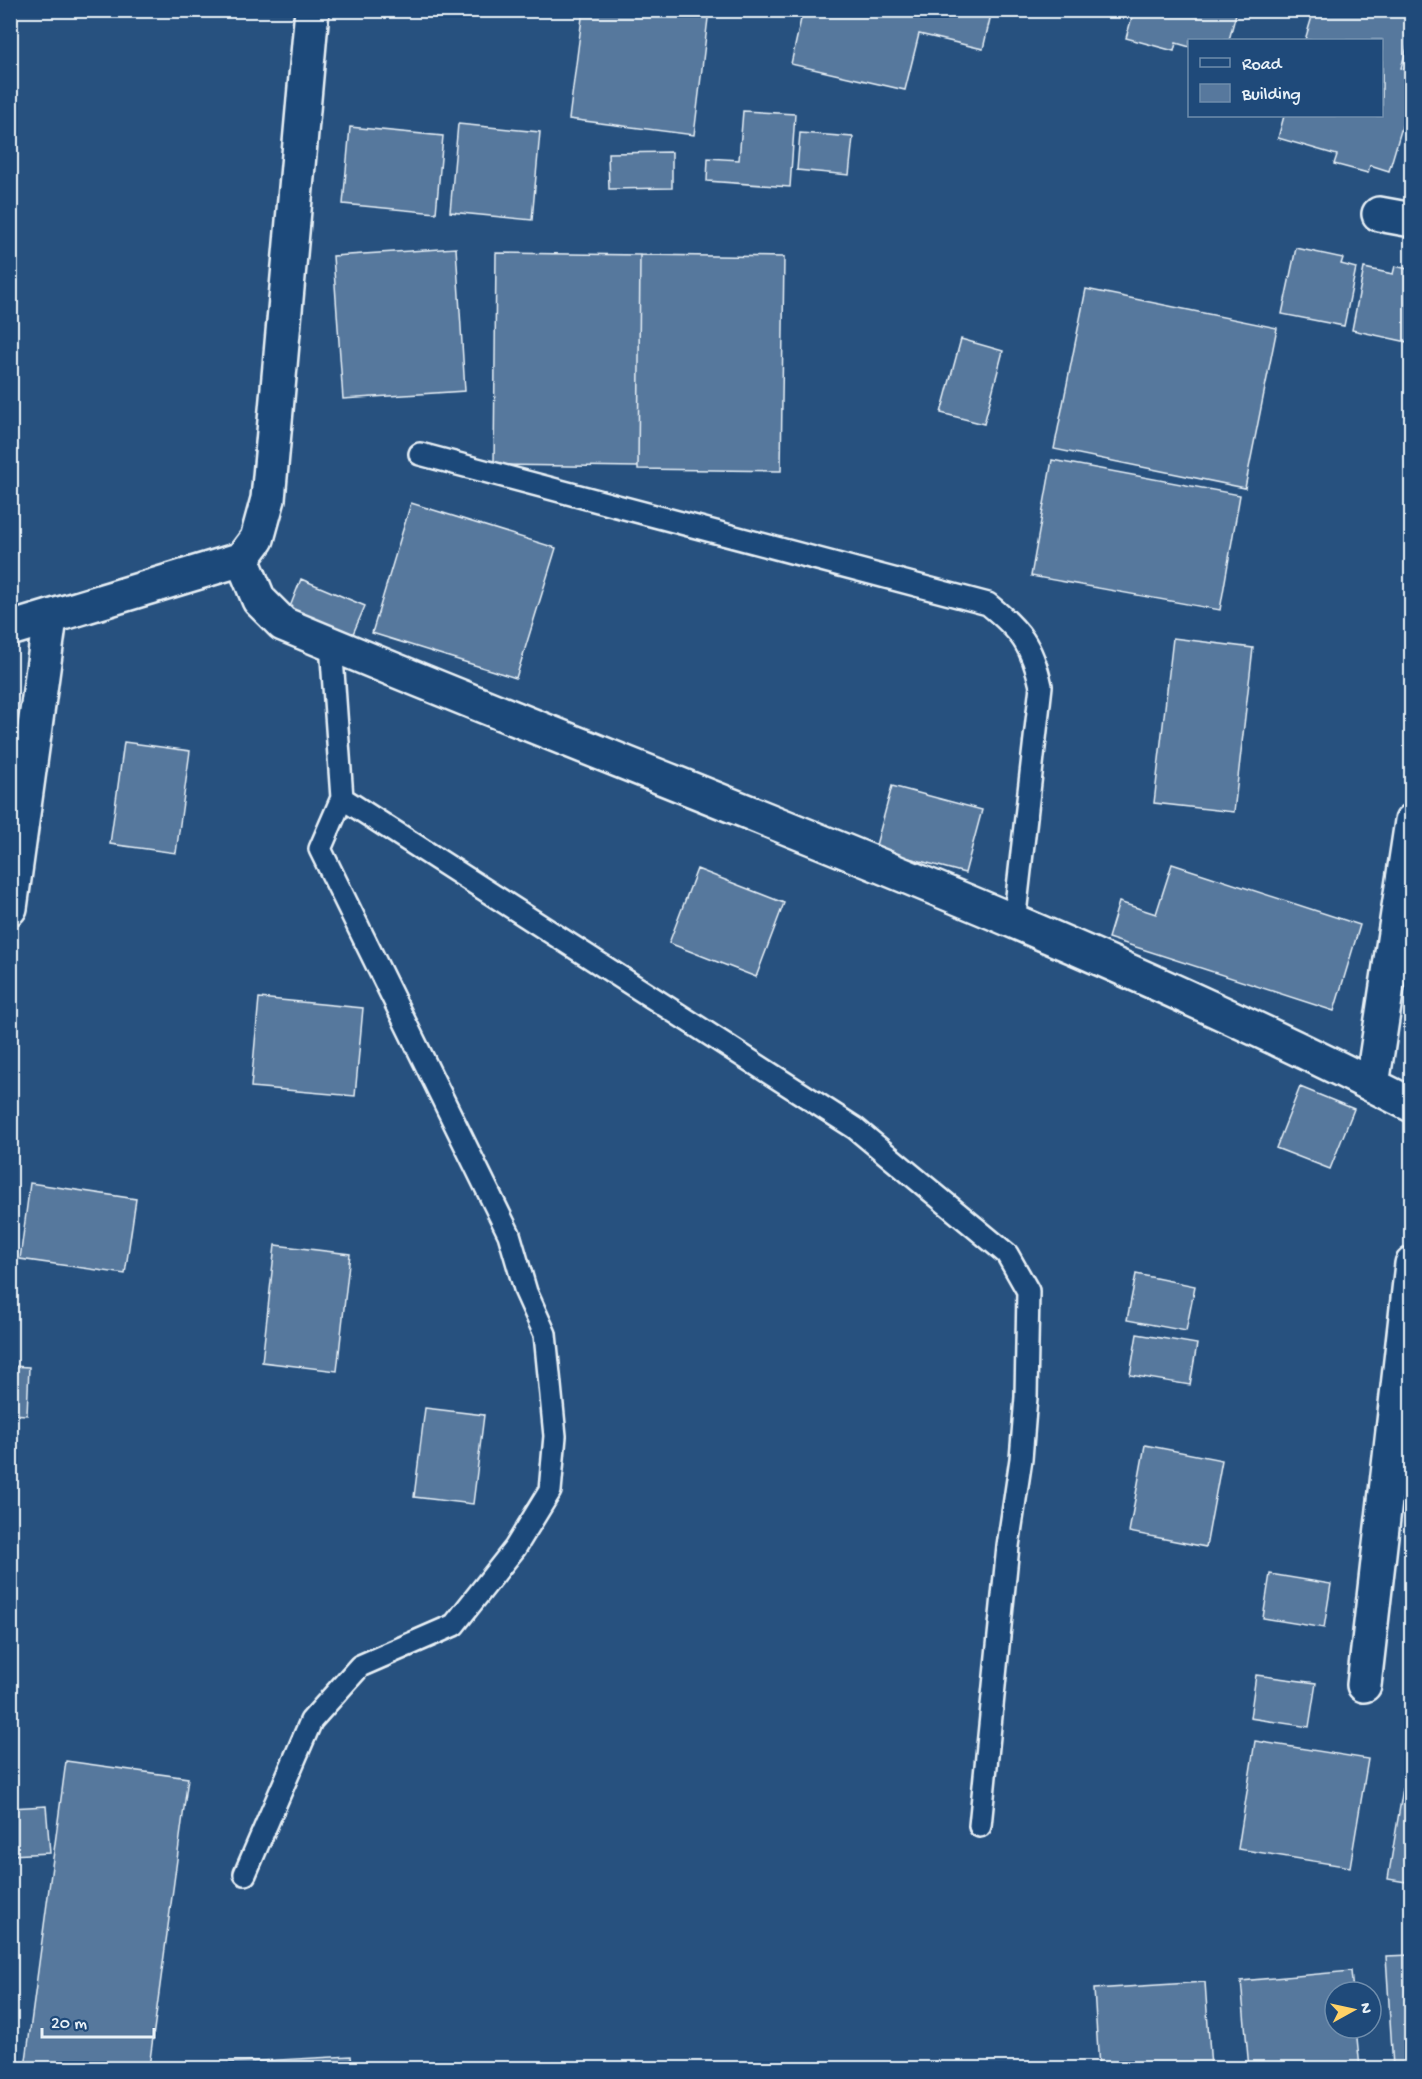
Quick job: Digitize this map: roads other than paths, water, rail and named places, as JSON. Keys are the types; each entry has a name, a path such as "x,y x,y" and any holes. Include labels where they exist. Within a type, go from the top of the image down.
{"street":[{"path":"10,629 242,560 257,539 268,498 312,10"},
{"path":"1379,214 1412,220"},
{"path":"242,560 252,586 270,613 284,624 752,813 1174,991 1412,1105"},
{"path":"10,908 50,618"},
{"path":"1372,1085 1407,877 1412,821"},
{"path":"1364,1685 1412,1264"}],"lane":[{"path":"420,454 988,604 1025,638 1036,660 1041,686 1014,923"},
{"path":"245,1874 311,1721 360,1666 454,1625 515,1548 550,1491 555,1436 545,1334 526,1292 509,1234 320,849 342,798 331,644"},
{"path":"342,798 855,1128 1007,1254 1028,1291 1026,1397 1021,1459 1008,1546 980,1826"}]}
